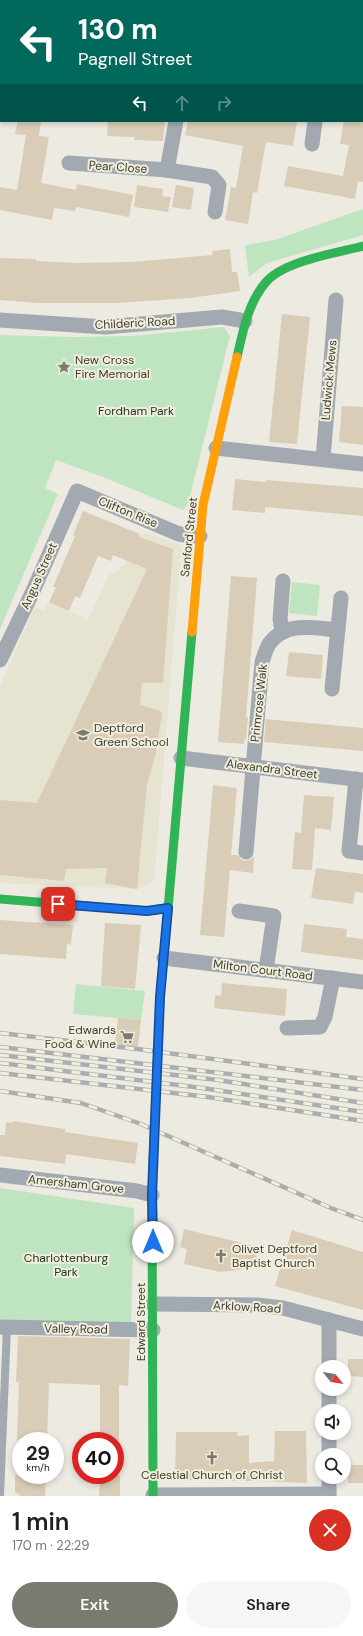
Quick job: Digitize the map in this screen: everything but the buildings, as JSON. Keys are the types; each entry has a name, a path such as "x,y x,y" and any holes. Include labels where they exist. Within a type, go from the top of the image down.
{"main road":[{"name":"Sanford Street","path":"168,908 203,505 245,321 256,298 269,279 291,267 363,246"},
{"path":"0,899 147,911 168,908"},
{"name":"Edward Street","path":"153,1496 152,1195 160,997 168,908"}],"street":[{"path":"167,170 176,122"},
{"path":"312,144 316,122"},
{"name":"Pear Close","path":"69,163 167,170 212,176 219,185 215,212"},
{"name":"Ludwick Mews","path":"323,459 336,300"},
{"name":"Childeric Road","path":"0,320 105,327 222,317 245,321"},
{"path":"216,448 363,464"},
{"name":"Clifton Rise","path":"76,491 179,534 200,536"},
{"name":"Angus Street","path":"0,660 33,590 76,491"},
{"path":"283,582 280,619 282,631 298,627 338,630"},
{"path":"332,689 340,598"},
{"name":"Primrose Walk","path":"246,852 252,766 262,662 269,645 282,631"},
{"name":"Alexandra Street","path":"181,758 359,779"},
{"path":"359,779 349,851 363,853"},
{"path":"239,911 274,916 266,970"},
{"name":"Milton Court Road","path":"164,958 363,982"},
{"path":"287,1028 320,1027 325,1017 333,978"},
{"name":"Amersham Grove","path":"0,1175 137,1191 152,1195"},
{"name":"Arklow Road","path":"152,1304 257,1305 283,1308 363,1329"},
{"path":"329,1320 329,1360"},
{"name":"Valley Road","path":"4,1327 153,1330"},
{"path":"153,1496 329,1495 329,1484"}],"lane":[{"path":"0,1496 4,1327"}],"shaded area":[{"name":"Deptford Green School","path":"146,533 180,545 181,552 154,881 137,889 0,883 0,686 35,607 44,611 49,602 88,620 110,573 115,573 127,562 141,535"}],"green space":[{"path":"363,209 363,235 267,263 249,277 245,245 275,240"},
{"name":"Fordham Park","path":"224,327 230,336 188,504 183,510 103,477 56,460 45,488 58,494 0,629 0,335 72,337 132,336"},
{"path":"292,582 320,585 317,616 289,613"},
{"path":"76,984 145,991 141,1020 73,1014"},
{"name":"Charlottenburg Park","path":"0,1188 134,1208 131,1329 0,1329"}],"railway":[{"path":"0,1033 137,1049 363,1079"},
{"path":"0,1047 363,1090"},
{"path":"0,1055 218,1080 363,1103"},
{"path":"0,1063 202,1088 363,1112"},
{"path":"0,1073 208,1097 363,1121"},
{"path":"0,1091 81,1103 141,1124 331,1208 363,1220"}],"traffic: fast":[{"path":"237,357 250,308 266,282 285,268 297,263 363,246"},
{"path":"165,944 192,632"},
{"path":"0,899 147,911 168,908"},
{"path":"153,1496 152,1195 154,1137"}],"traffic: slow":[{"path":"192,632 203,505 237,357"},
{"path":"154,1137 160,997 165,944"}],"place":[{"name":"New Cross Fire Memorial","path":"64,367"},
{"name":"Deptford Green School","path":"83,735"},
{"name":"Edwards Food & Wine","path":"127,1037"},
{"name":"Olivet Deptford Baptist Church","path":"221,1256"},
{"name":"Celestial Church of Christ","path":"212,1458"}],"route":[{"path":"58,904 147,911 168,908 160,997 152,1195 153,1242"}]}
